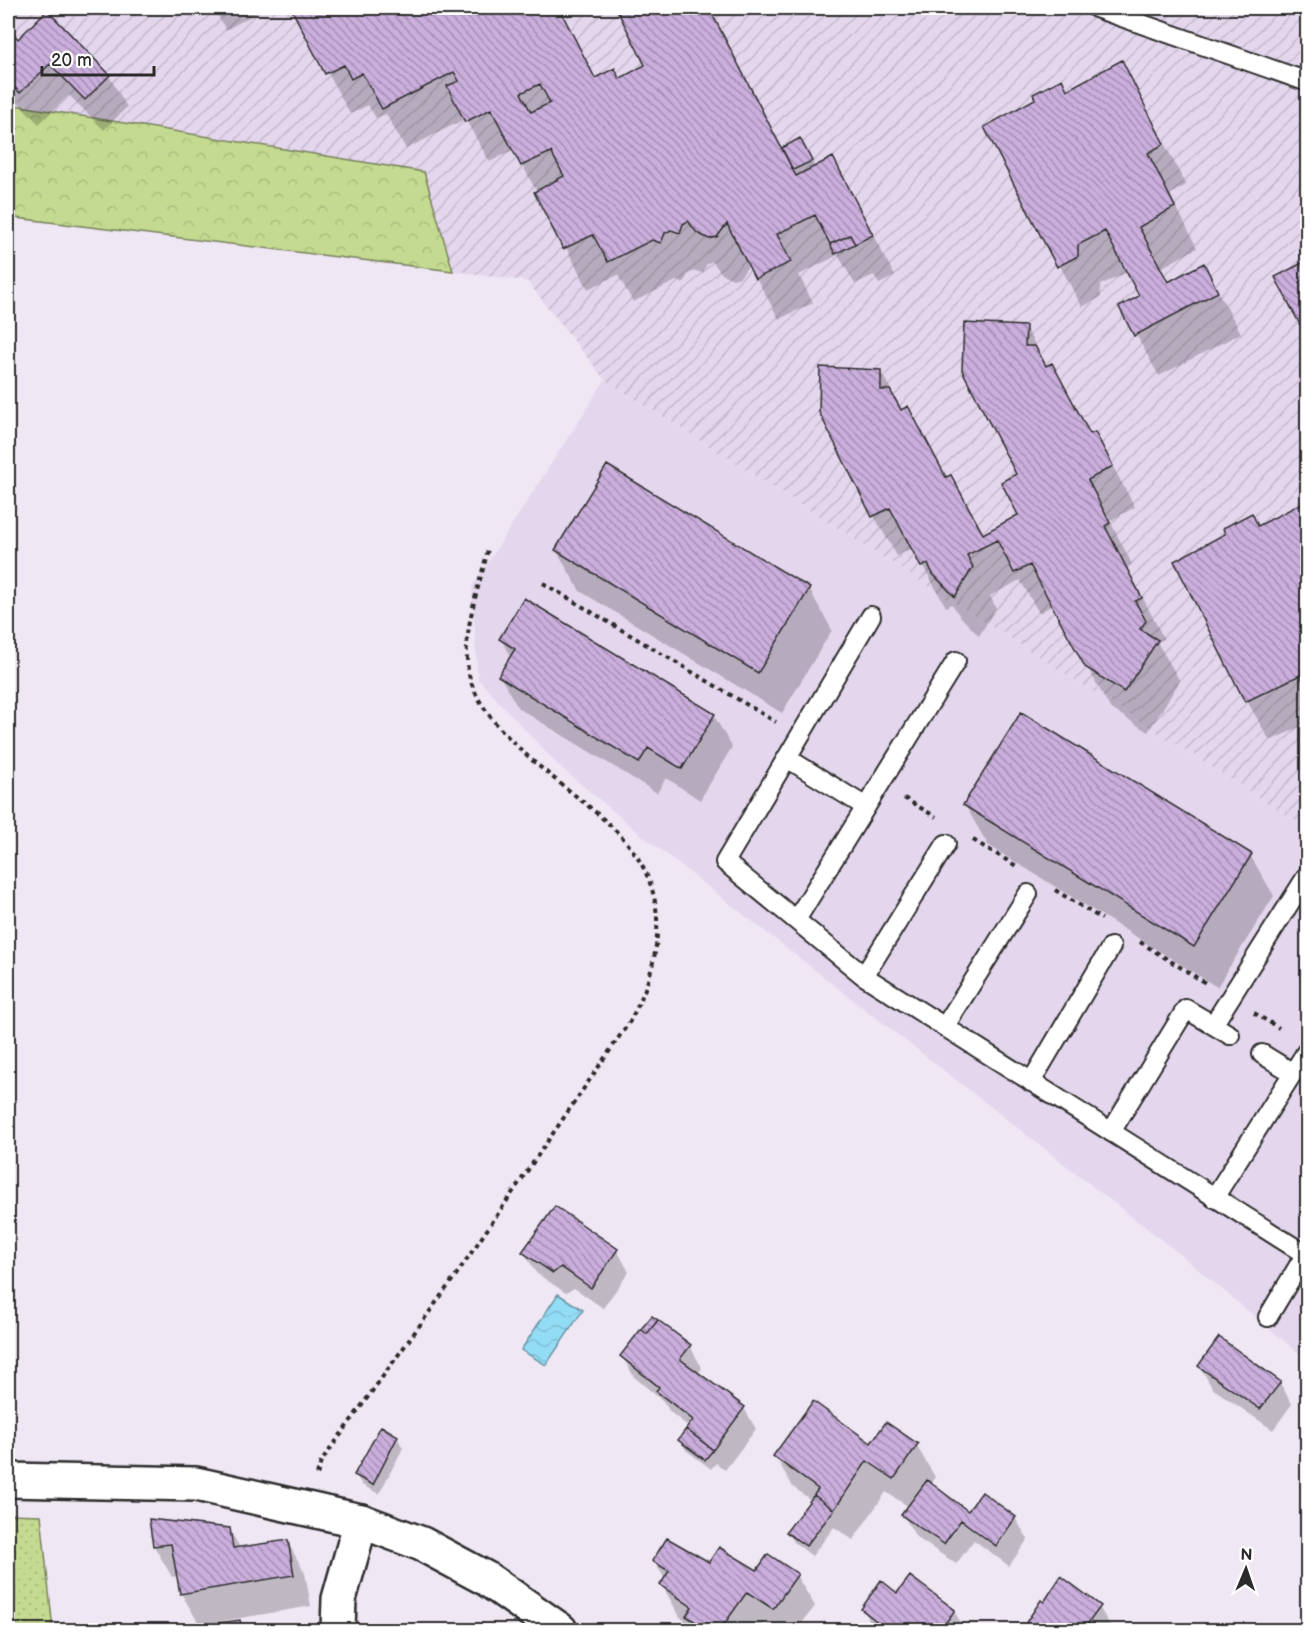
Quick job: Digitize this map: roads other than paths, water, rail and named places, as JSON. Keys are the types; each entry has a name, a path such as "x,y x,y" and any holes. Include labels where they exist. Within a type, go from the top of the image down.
{"street":[{"path":"8,1480 196,1484 307,1507 361,1521 422,1544 487,1579 560,1630"},
{"path":"338,1630 339,1599 361,1521"}],"lane":[{"path":"1096,8 1308,82"},
{"path":"871,616 725,862 864,976 1306,1255 1268,1317"},
{"path":"796,920 956,661"},
{"path":"787,758 866,807"},
{"path":"864,976 946,844"},
{"path":"1213,1025 1308,874"},
{"path":"945,1026 1028,894"},
{"path":"1031,1082 1111,947"},
{"path":"1111,1132 1186,1009 1230,1035"},
{"path":"1215,1198 1308,1049"},
{"path":"1262,1054 1293,1073"}],"water":[{"path":"558,1294 583,1310 546,1365 521,1350"}]}
